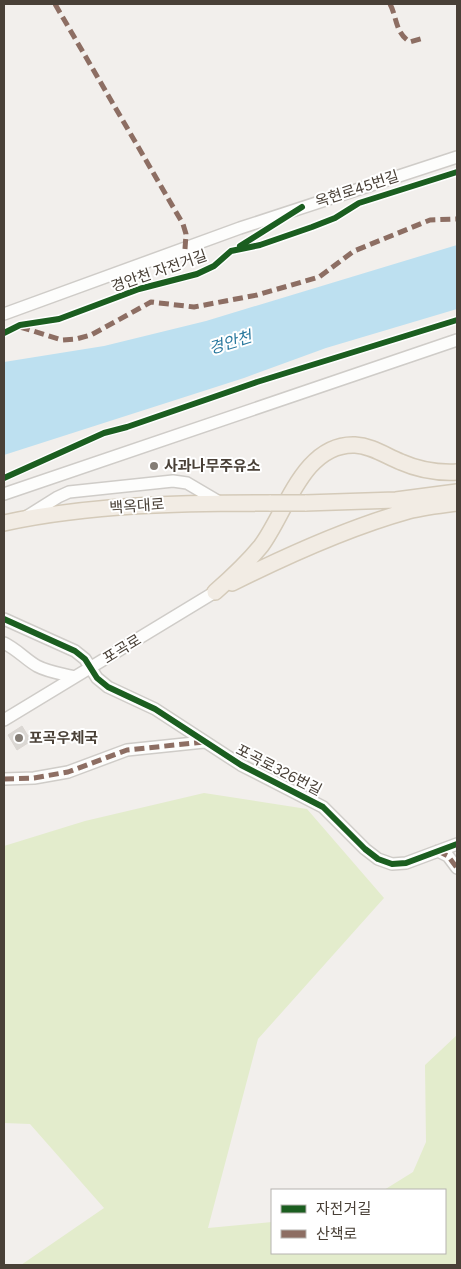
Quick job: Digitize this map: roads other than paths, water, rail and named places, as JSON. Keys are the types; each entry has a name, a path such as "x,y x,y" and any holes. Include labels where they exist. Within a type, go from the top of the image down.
{"main road":[{"path":"215,592 244,565 262,544 310,465 322,455 336,448 353,445 368,447 424,470 457,472"},
{"name":"백옥대로","path":"4,523 104,508 221,503 396,500 457,492"},
{"path":"215,592 268,565 354,529 410,511 457,502"}],"street":[{"name":"옥현로45번길","path":"4,314 240,228 457,157"},
{"path":"4,494 457,340"},
{"path":"23,519 69,492 173,481 187,482 221,503"},
{"name":"포곡로","path":"4,720 215,592"},
{"name":"포곡로326번길","path":"4,618 75,652 85,659 97,678 108,687 155,708 241,765 323,807 365,849 378,859 392,864 406,864 457,844"},
{"path":"4,643 19,650 34,665 75,678"},
{"path":"4,779 34,778 68,772 128,750 204,742"},
{"path":"438,851 448,856 457,868"}],"water":[{"name":"경안천","path":"457,245 457,309 326,348 244,378 4,455 4,362 104,346 206,321"}],"place":[{"name":"사과나무주유소","path":"154,466"},
{"name":"포곡우체국","path":"19,738"}]}
